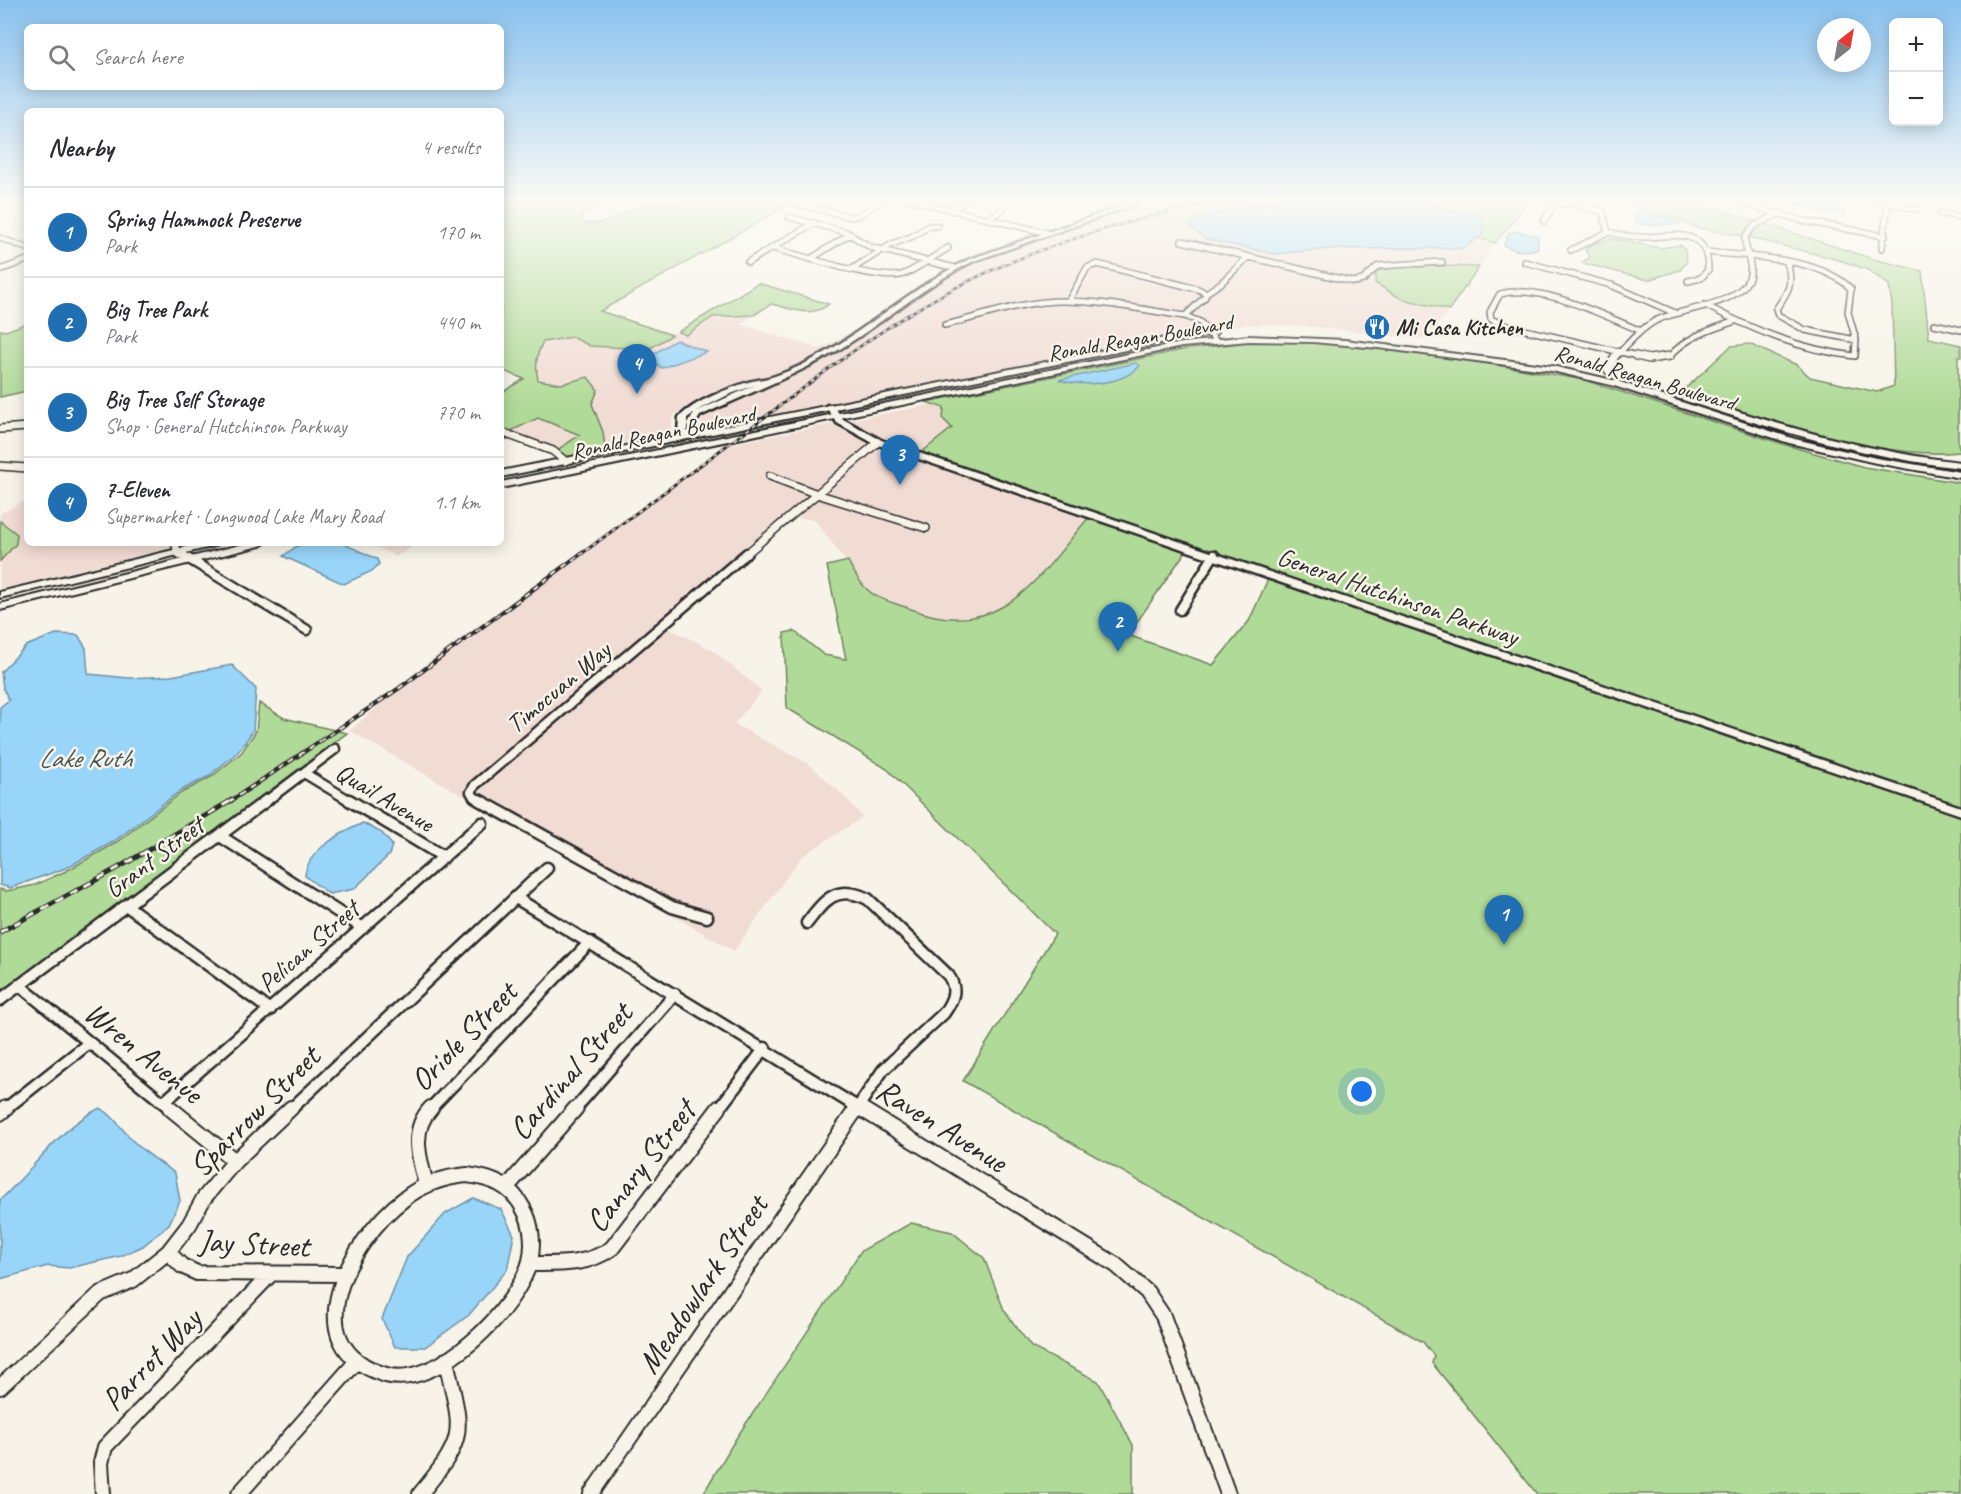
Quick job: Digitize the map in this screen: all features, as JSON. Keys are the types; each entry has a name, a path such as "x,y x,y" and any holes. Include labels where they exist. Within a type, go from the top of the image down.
{"main road":[{"name":"Ronald Reagan Boulevard","path":"504,484 830,407 1259,329 1336,333 1531,357 1608,376 1783,429 1896,456 1961,465"},
{"name":"Ronald Reagan Boulevard","path":"504,473 564,461 836,416 1213,336"},
{"name":"Ronald Reagan Boulevard","path":"1608,376 1791,441 1899,466 1961,476"},
{"path":"1896,456 1899,466"},
{"path":"0,595 177,548 192,546"},
{"path":"0,607 248,546"}],"street":[{"path":"852,269 900,275 910,269"},
{"path":"690,441 693,430 691,424 697,414 807,364 838,346 953,269"},
{"path":"1070,300 1087,269"},
{"path":"1117,269 1206,293"},
{"path":"1185,316 1205,297 1206,293 1236,269"},
{"path":"1298,269 1354,282 1364,280 1375,269"},
{"path":"1550,269 1611,285 1675,313"},
{"path":"1688,281 1701,278 1708,269"},
{"path":"1621,353 1639,330 1675,313 1728,297 1745,285 1750,269"},
{"path":"1788,269 1792,284 1787,296 1777,307 1778,315 1789,323 1808,330 1856,340"},
{"path":"1705,305 1735,321 1782,340 1832,354 1855,356 1856,340 1848,312 1849,285 1826,271 1815,269"},
{"path":"1639,330 1581,306 1513,290 1500,294 1490,312 1491,319 1504,325 1643,358 1670,356 1679,345 1690,338 1735,321"},
{"path":"945,325 1034,304 1070,300 1185,316 1200,322 1213,336"},
{"path":"1934,324 1961,330"},
{"path":"1608,376 1614,372 1623,357 1621,353"},
{"name":"General Hutchinson Parkway","path":"830,407 836,416 858,432 878,442 1961,811"},
{"path":"0,429 24,427"},
{"path":"504,433 553,451 564,461"},
{"name":"Timocuan Way","path":"707,917 672,907 474,796 471,792 475,785 878,442"},
{"path":"0,466 24,468"},
{"path":"770,476 817,494 926,528"},
{"path":"177,548 307,630"},
{"path":"1180,610 1214,555"},
{"name":"Grant Street","path":"0,1000 335,749"},
{"name":"Quail Avenue","path":"304,773 444,857"},
{"name":"Pelican Street","path":"164,1102 482,823"},
{"path":"220,836 363,928"},
{"name":"Sparrow Street","path":"0,1387 100,1294 133,1280 168,1252 189,1225 204,1198 235,1161 547,868"},
{"name":"Meadowlark Street","path":"591,1494 858,1105 893,1059 936,1020 954,994 953,983 948,975 868,898 861,894 843,892 826,898 807,923"},
{"name":"Raven Avenue","path":"516,898 858,1105 1116,1265 1139,1282 1156,1300 1168,1327 1228,1494"},
{"path":"127,906 270,1010"},
{"name":"Oriole Street","path":"426,1184 416,1138 417,1126 425,1114 590,942"},
{"name":"Wren Avenue","path":"19,985 235,1161"},
{"name":"Cardinal Street","path":"507,1186 675,994"},
{"path":"0,1113 89,1043"},
{"name":"Canary Street","path":"529,1264 584,1263 600,1258 612,1248 765,1048"},
{"path":"467,1175 495,1180 507,1186 520,1200 527,1214 532,1245 529,1264 519,1285 485,1330 467,1347 446,1360 408,1375 392,1376 371,1371 346,1350 338,1335 334,1317 336,1294 343,1274 371,1230 390,1211 426,1184 448,1177 467,1175"},
{"name":"Jay Street","path":"168,1252 182,1266 197,1273 343,1274"},
{"name":"Parrot Way","path":"103,1494 101,1463 105,1447 270,1275"},
{"path":"420,1494 450,1456 458,1442 460,1428 446,1360"},
{"path":"239,1494 357,1361"}],"shaded area":[{"path":"961,269 1430,269 1375,283 1402,299 1449,310 1426,339 1304,326 1252,324 1195,330 704,428 701,422 704,416 773,385 771,383 809,365"},
{"path":"754,315 740,324 820,349 853,331 856,332 805,363 771,378 762,377 716,394 685,408 673,416 670,435 605,449 603,432 592,404 598,390 588,377 561,384 538,380 536,369 538,351 543,342 572,337 590,346 628,348 642,352 678,332 686,335 713,317"},
{"path":"945,402 952,428 922,452 880,440 845,421"},
{"path":"537,418 580,436 554,452 507,433"},
{"path":"838,423 876,444 1090,516 1019,598 995,612 960,619 921,612 869,592 814,519 796,518 778,527 664,626 711,649 762,691 734,724 809,764 863,817 801,857 734,951 350,731 347,733 431,660 726,445"},
{"path":"24,501 24,546 180,546 0,589 0,561 17,535 0,521 0,514"},
{"path":"375,546 413,546 396,557"}],"green space":[{"path":"504,269 675,269 600,311 672,335 642,353 628,348 590,346 572,337 543,342 539,351 538,380 561,384 588,377 598,390 592,404 603,432 605,449 569,457 554,452 580,435 538,418 507,433 504,432 504,391 524,379 504,371"},
{"path":"1388,269 1478,269 1449,310 1402,299 1375,283 1376,271"},
{"path":"1604,269 1681,269 1648,280"},
{"path":"1864,269 1913,269 1922,271 1929,338 1961,345 1961,357 1958,357 1958,444 1961,452 1916,452 1872,446 1734,409 1684,390 1731,346 1749,344 1797,365 1810,377 1877,392 1894,386 1892,305 1889,285"},
{"path":"758,283 829,304 816,311 808,312 771,304 754,315 713,317 686,335 678,332"},
{"path":"24,324 24,392 0,397 0,330 6,331"},
{"path":"1256,341 1302,341 1420,352 1584,380 1786,445 1864,467 1961,483 1961,1494 1537,1494 1432,1363 1434,1356 1423,1342 963,1081 1055,934 887,769 787,708 784,633 794,631 824,655 846,659 827,566 848,561 866,588 889,602 943,618 970,618 994,611 1016,598 1035,581 1090,516 1100,519 1103,515 922,452 952,428 943,419 944,408 926,402 1183,350","holes":["1186,551 1268,579 1249,621 1213,665 1128,635"]},
{"path":"0,521 17,534 16,544 0,561"},
{"path":"259,703 284,718 347,733 0,993 0,889 7,891 35,885 66,871 114,844 181,793 211,777 241,753 256,731"},
{"path":"911,1223 952,1232 984,1258 1004,1310 1031,1347 1098,1381 1133,1445 1133,1494 703,1494 735,1440 861,1251"}],"water":[{"path":"676,340 707,352 662,368 646,358"},
{"path":"1136,363 1140,366 1113,381 1091,384 1059,380"},
{"path":"297,546 349,546 377,559 379,564 372,571 344,584 283,556"},
{"name":"Lake Ruth","path":"56,634 78,635 86,648 88,674 129,678 171,676 232,665 256,689 253,731 238,752 209,776 180,791 113,842 66,868 10,888 0,885 0,707 9,700 3,688 1,672 26,646"},
{"path":"363,823 382,833 392,845 389,855 354,889 329,894 305,876 307,867 318,850"},
{"path":"100,1108 113,1118 140,1148 175,1173 180,1201 169,1224 143,1246 121,1256 69,1268 48,1266 0,1279 0,1200 72,1126"},
{"path":"473,1198 501,1209 514,1235 507,1270 469,1315 425,1347 395,1347 382,1319 407,1257 445,1214"}],"railway":[{"path":"580,555 885,329 957,287 996,269"},
{"path":"232,800 398,689 582,553"},
{"path":"0,932 118,868 232,800"}],"place":[{"name":"Mi Casa Kitchen","path":"1377,327"},
{"name":"7-Eleven","path":"637,394"},
{"name":"Big Tree Self Storage","path":"900,485"},
{"name":"Big Tree Park","path":"1118,652"},
{"name":"Spring Hammock Preserve","path":"1504,945"}]}
